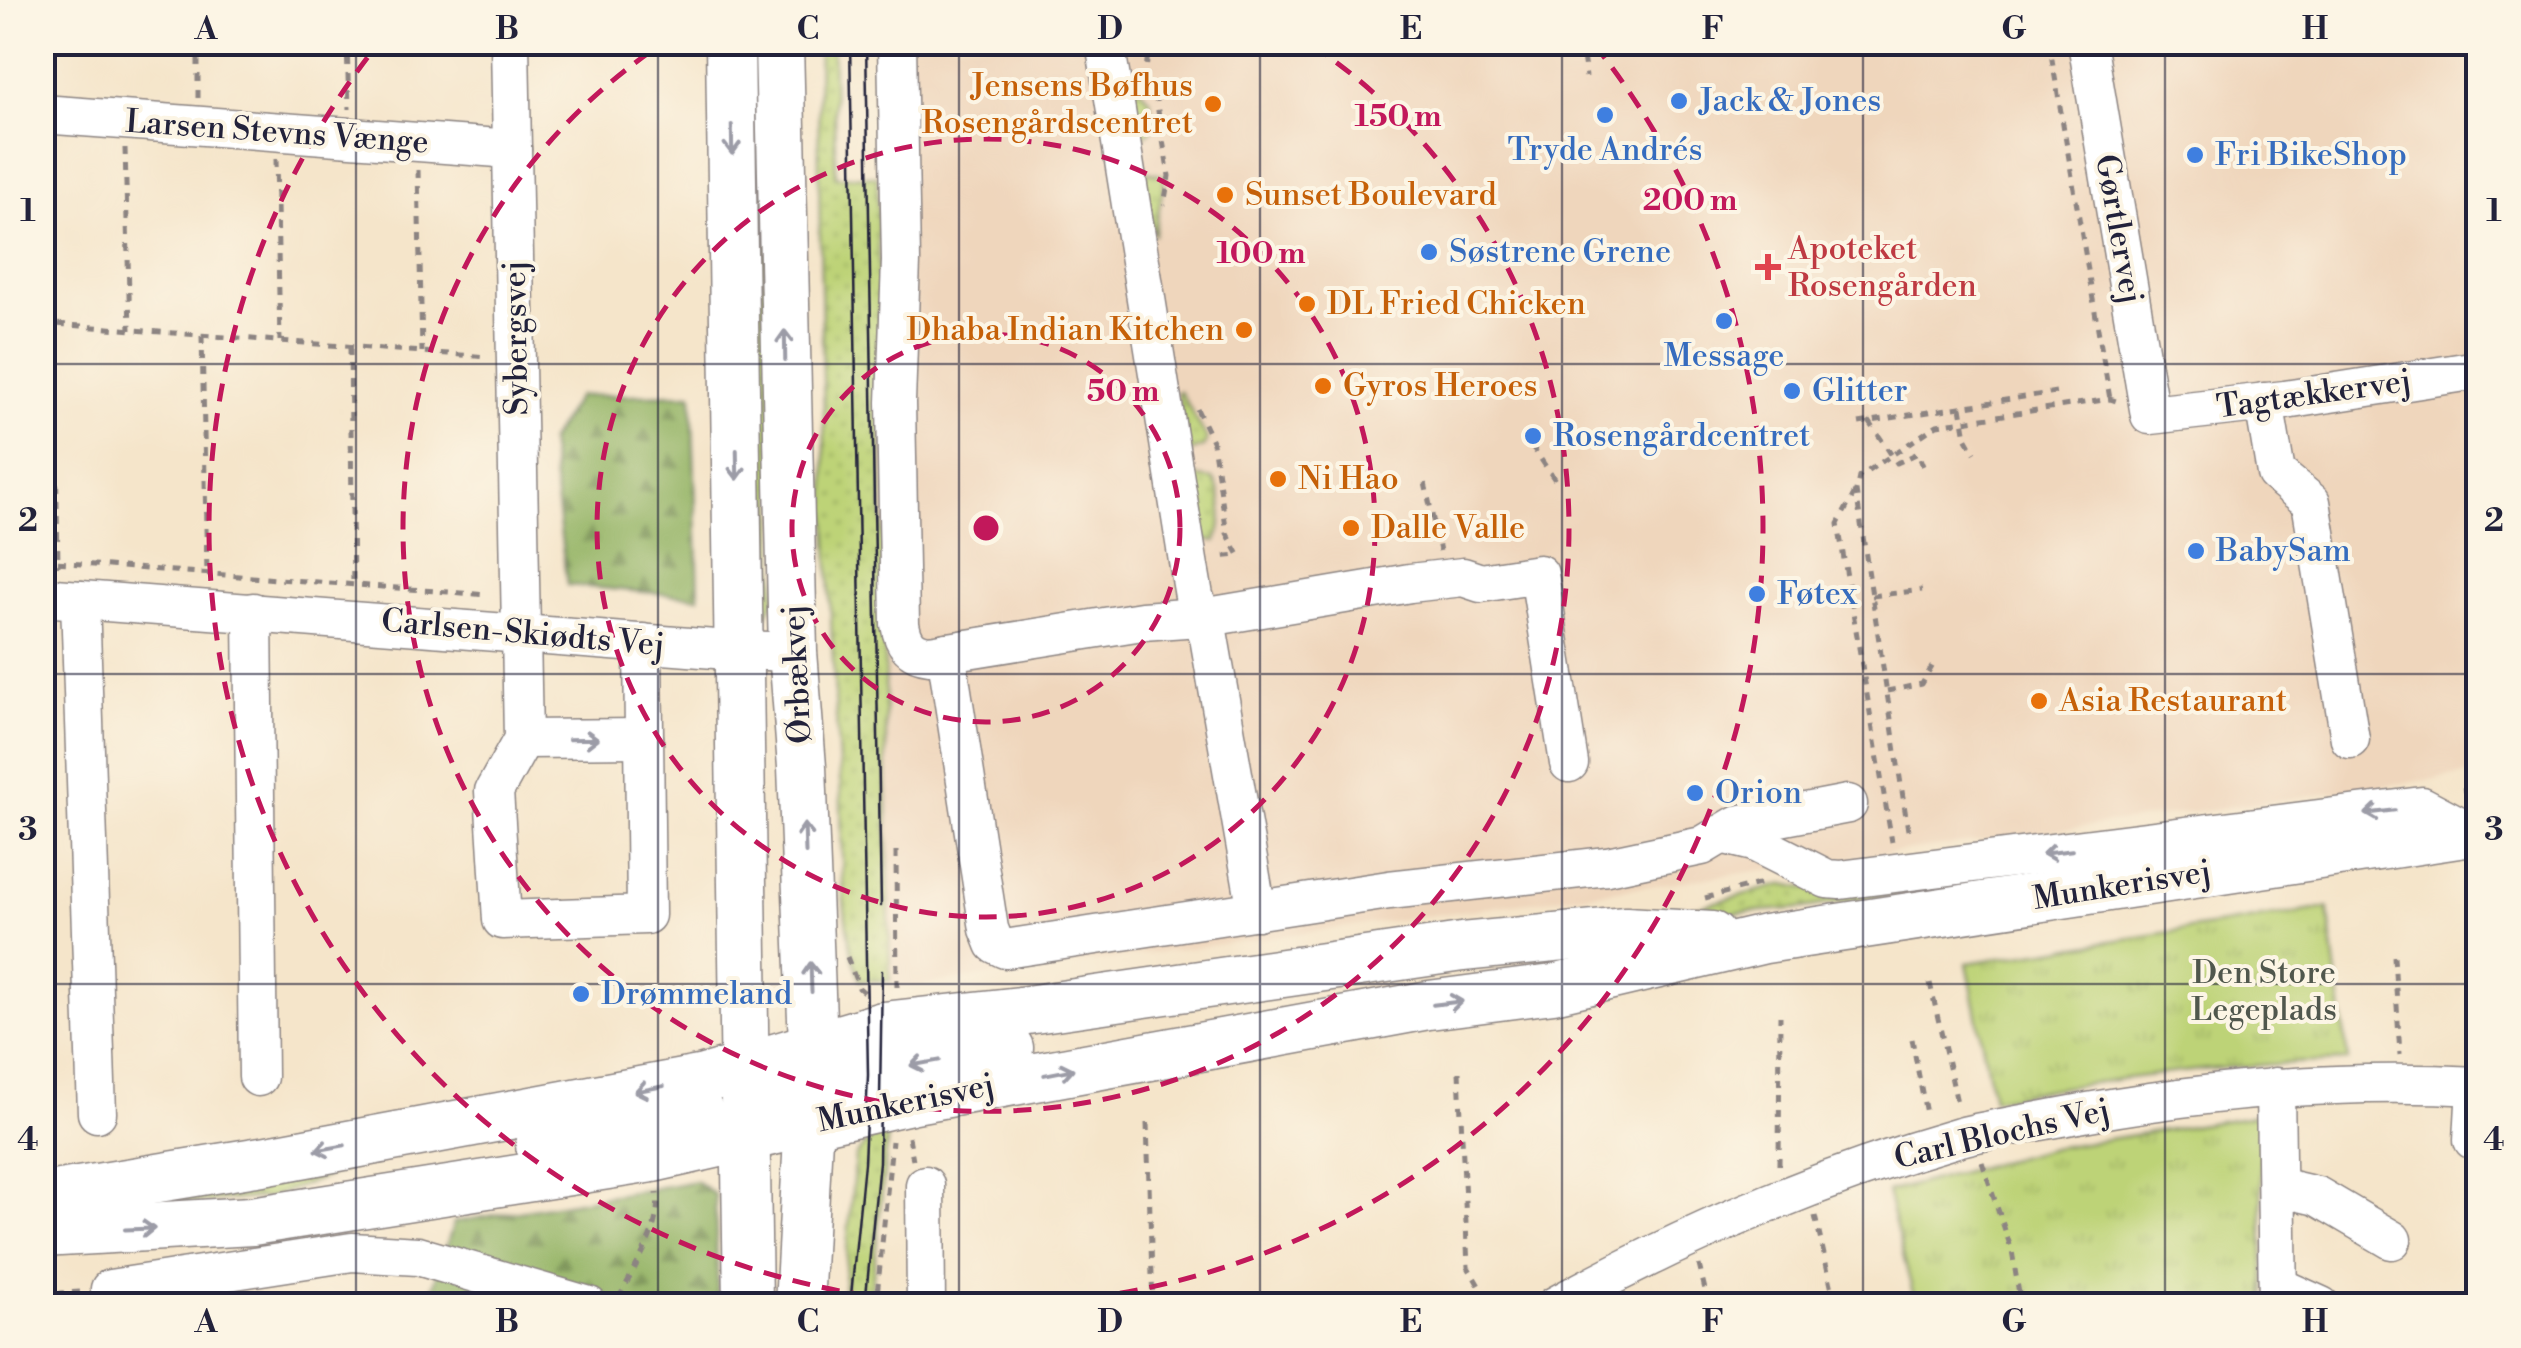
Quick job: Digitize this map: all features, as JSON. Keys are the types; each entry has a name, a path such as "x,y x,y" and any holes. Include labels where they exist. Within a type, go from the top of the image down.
{"main road":[{"name":"Ørbækvej","path":"730,42 742,757 773,860 772,1093 798,1306"},
{"name":"Ørbækvej","path":"748,1306 802,767 793,652 779,42"},
{"path":"780,157 800,92 803,42"},
{"path":"739,650 722,746 723,1061 772,1093"},
{"name":"Munkerisvej","path":"42,1197 268,1160 772,1093 890,1104 1373,1015 1553,989 1765,939 2475,832"},
{"name":"Munkerisvej","path":"42,1233 252,1222 652,1158 772,1093 883,1026 1020,1012 1462,947 1626,931 1765,939"},
{"path":"356,1204 424,1168 772,1093"},
{"path":"772,1093 776,1306"},
{"path":"827,1306 843,1146 850,1126 890,1104"}],"street":[{"name":"Sybergsvej","path":"510,42 524,739"},
{"path":"898,42 901,261 896,402 902,638 917,654 946,652 1463,576 1481,583 1540,574 1569,763"},
{"path":"1106,42 1182,526 1209,637 1256,911"},
{"name":"Gørtlervej","path":"2087,42 2150,415"},
{"name":"Larsen Stevns Vænge","path":"47,115 512,149"},
{"name":"Tagtækkervej","path":"2150,415 2478,370"},
{"path":"2264,402 2276,473 2311,502 2350,738"},
{"name":"Carlsen-Skiødts Vej","path":"59,589 207,590 253,612 354,602 521,615 643,643 793,652"},
{"path":"59,589 97,1113"},
{"path":"253,612 258,1078"},
{"path":"643,643 646,915 502,920 494,791 524,739 644,738"},
{"path":"946,652 990,929 995,944 1005,948 1389,890 1574,872 1737,825 1848,804"},
{"path":"1706,833 1754,842 1826,879 1840,880 2422,806 2475,832"},
{"name":"Carl Blochs Vej","path":"1554,1306 1692,1235 1794,1193 1948,1141 2119,1106 2275,1087 2402,1083 2477,1086"},
{"path":"2473,1140 2477,1086"},
{"path":"2275,1087 2279,1296 2321,1306"},
{"path":"925,1186 926,1306"},
{"path":"2278,1187 2317,1196 2392,1240"},
{"path":"110,1290 352,1252 418,1256 589,1306"}],"path":[{"path":"47,115 50,42"},
{"path":"198,42 198,126"},
{"path":"347,42 350,137"},
{"path":"1144,84 1149,42"},
{"path":"1581,42 1586,77"},
{"path":"2049,42 2110,399"},
{"path":"125,120 130,330"},
{"path":"276,132 280,341"},
{"path":"418,142 422,352"},
{"path":"1152,152 1167,150 1169,176 1162,221"},
{"path":"42,323 516,359"},
{"path":"54,324 59,589"},
{"path":"202,335 207,590"},
{"path":"350,346 354,602"},
{"path":"1859,422 2056,392"},
{"path":"1191,398 1213,443 1228,532 1238,555"},
{"path":"1895,860 1838,524 1859,477 1937,425 2110,399 2150,415"},
{"path":"1961,407 1966,437 1975,452"},
{"path":"1870,421 1897,464 1918,454 1923,466"},
{"path":"1523,434 1555,480"},
{"path":"1426,483 1446,579"},
{"path":"1856,491 1908,830"},
{"path":"42,561 59,589"},
{"path":"59,589 207,590 521,615"},
{"path":"1872,596 1922,590"},
{"path":"1887,691 1922,684 1933,665"},
{"path":"896,850 898,994 906,993"},
{"path":"2394,956 2402,1083"},
{"path":"1930,983 1948,1141"},
{"path":"1780,1016 1794,1193 1836,1306"},
{"path":"1912,1039 1948,1141 1986,1168 2012,1251 2021,1306"},
{"path":"1458,1072 1468,1267 1490,1306"},
{"path":"890,1104 925,1186"},
{"path":"876,1306 890,1104"},
{"path":"1147,1122 1154,1306"},
{"path":"615,1306 653,1228 659,1206 652,1158"},
{"path":"42,1302 61,1294 110,1290"}],"shaded area":[{"path":"885,43 2478,43 2478,773 890,989 880,380 887,177"}],"green space":[{"path":"746,43 763,43 775,599 760,625"},
{"path":"819,43 832,43 836,177 877,176 890,981 860,980 844,900 826,493"},
{"path":"1126,76 1150,99 1154,128 1137,141"},
{"path":"1140,170 1165,176 1154,236"},
{"path":"1180,391 1207,439 1205,446 1188,453 1177,392"},
{"path":"692,394 699,597 567,585 549,442 578,396"},
{"path":"1191,476 1213,479 1217,485 1222,509 1216,541 1203,539"},
{"path":"2294,832 1803,908 1651,919 1785,884 1804,888"},
{"name":"Den Store Legeplads","path":"2328,908 2348,1061 2170,1073 1993,1099 1967,963"},
{"path":"2259,1115 2265,1305 1916,1305 1887,1192 2052,1148"},
{"path":"888,1133 870,1305 842,1305 855,1157 868,1140"},
{"path":"368,1161 271,1197 43,1212"},
{"path":"696,1181 715,1195 718,1305 427,1306 454,1222"}],"tram line":[{"path":"850,42 868,1075 850,1306"},
{"path":"866,42 881,906"},
{"path":"865,1306 879,1162 882,971"}],"place":[{"name":"Jack & Jones","path":"1679,101"},
{"name":"Jensens Bøfhus Rosengårdscentret","path":"1213,104"},
{"name":"Tryde Andrés","path":"1605,115"},
{"name":"Fri BikeShop","path":"2195,155"},
{"name":"Sunset Boulevard","path":"1225,195"},
{"name":"Søstrene Grene","path":"1429,252"},
{"name":"Apoteket Rosengården","path":"1768,267"},
{"name":"DL Fried Chicken","path":"1307,304"},
{"name":"Message","path":"1724,321"},
{"name":"Dhaba Indian Kitchen","path":"1244,330"},
{"name":"Gyros Heroes","path":"1323,386"},
{"name":"Glitter","path":"1792,391"},
{"name":"Rosengårdcentret","path":"1533,436"},
{"name":"Ni Hao","path":"1278,479"},
{"name":"Dalle Valle","path":"1351,528"},
{"name":"BabySam","path":"2196,551"},
{"name":"Føtex","path":"1757,594"},
{"name":"Asia Restaurant","path":"2039,701"},
{"name":"Orion","path":"1695,793"},
{"name":"Drømmeland","path":"581,994"}]}
